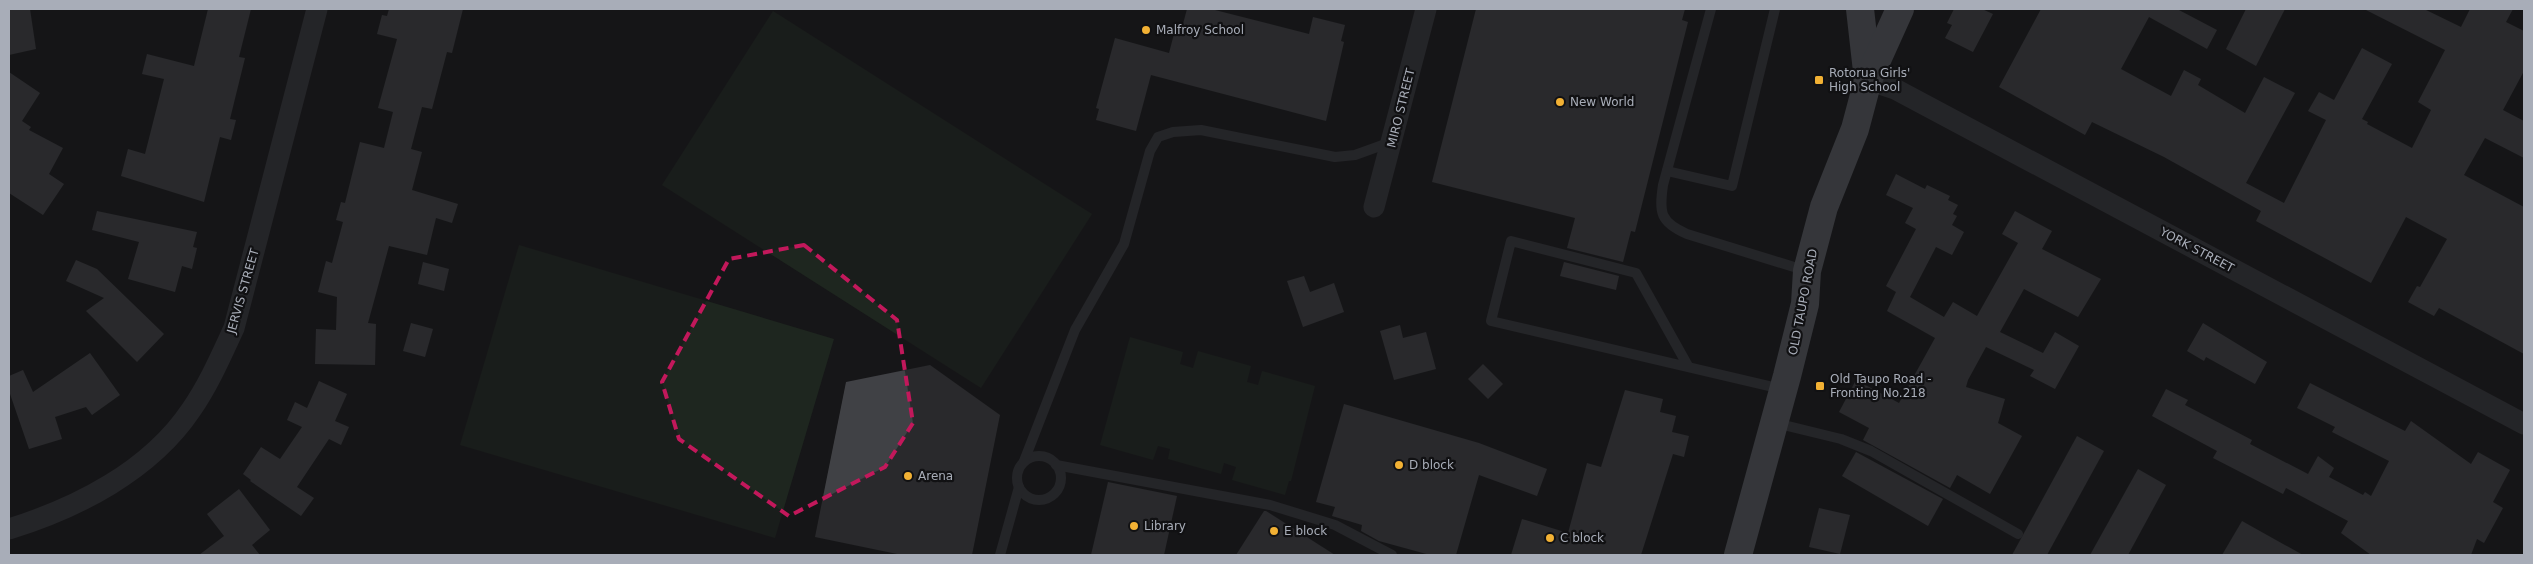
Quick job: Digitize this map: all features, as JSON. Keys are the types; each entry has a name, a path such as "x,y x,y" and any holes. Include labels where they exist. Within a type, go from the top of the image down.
{"highway":[{"name":"OLD TAUPO ROAD","path":"1860,9 1868,80"},
{"name":"OLD TAUPO ROAD","path":"1738,555 1783,390 1804,304 1807,271 1824,207 1855,129 1868,80 1900,9"}],"street":[{"name":"JERVIS STREET","path":"9,529 80,501 120,479 157,448 185,417 215,371 237,320 317,9"},
{"name":"MIRO STREET","path":"1374,207 1426,9"},
{"name":"YORK STREET","path":"1868,80 1895,89 2524,424"}],"lane":[{"path":"1711,9 1667,171 1660,205 1663,218 1673,228 1758,258 1807,271"},
{"path":"1667,171 1732,186 1775,9"},
{"path":"1000,555 1019,487 1017,473 1024,461 1075,330 1124,244 1150,151 1158,137 1173,132 1201,130 1335,157 1355,156 1392,142"},
{"path":"1688,366 1636,273 1511,242 1491,321 1688,366 1783,390"},
{"path":"1774,423 1841,438 1871,451 2018,534"},
{"path":"1019,487 1028,498 1042,500 1055,492 1061,479 1056,465 1051,460 1037,456 1024,461"},
{"path":"1056,465 1270,505 1335,525 1392,555"}],"highlighted area":[{"path":"804,245 897,320 913,423 885,467 789,516 679,439 662,382 729,259"}],"shaded area":[{"path":"773,11 1092,214 981,388 662,185"},
{"path":"519,245 834,339 775,538 460,445"},
{"path":"1130,337 1183,352 1180,364 1193,368 1198,351 1251,366 1247,382 1258,385 1262,371 1315,386 1291,481 1289,481 1285,495 1232,480 1236,467 1224,463 1221,474 1168,459 1170,449 1158,446 1153,460 1100,445"}],"building":[{"path":"9,9 30,9 36,49 9,55"},
{"path":"208,9 251,9 239,57 245,58 230,119 236,120 231,140 220,137 204,202 121,176 128,149 145,154 164,79 142,74 147,54 194,66"},
{"path":"389,9 463,9 452,53 447,52 432,109 422,107 411,149 422,152 412,190 458,204 452,223 436,218 427,255 389,246 368,323 376,324 375,365 315,364 316,329 336,330 337,297 318,292 326,261 332,263 343,222 336,220 341,202 345,203 360,142 384,148 393,112 378,108 397,39 377,34 382,15 387,16"},
{"path":"1187,9 1211,9 1309,34 1313,17 1345,25 1341,41 1344,42 1326,121 1151,75 1136,131 1096,120 1099,109 1096,108 1115,38 1169,53 1174,34 1180,35"},
{"name":"New World","path":"1476,9 1685,9 1682,20 1688,22 1635,232 1631,231 1623,262 1567,248 1575,218 1432,182"},
{"path":"1954,9 1982,9 1993,14 1973,52 1945,38 1952,25 1947,23"},
{"path":"2041,9 2177,9 2217,30 2207,49 2149,17 2121,69 2171,96 2184,70 2201,79 2198,85 2245,113 2264,77 2295,93 2246,183 2284,203 2326,120 2308,111 2319,92 2334,100 2362,48 2392,64 2362,119 2368,122 2367,124 2412,148 2431,110 2418,102 2445,50 2364,9 2424,9 2461,27 2470,9 2513,9 2506,22 2524,31 2524,71 2503,110 2524,121 2524,158 2485,138 2464,175 2524,207 2524,354 2439,308 2434,316 2408,302 2417,286 2420,287 2447,239 2406,217 2371,283 2256,221 2261,211 2164,157 2092,122 2085,135 1999,87"},
{"path":"2246,9 2285,9 2256,66 2226,49"},
{"path":"9,72 40,93 22,121 31,127 29,130 63,148 49,174 64,184 43,215 9,193"},
{"path":"1896,174 1925,189 1927,185 1950,196 1948,200 1958,205 1953,214 1957,216 1952,225 1964,232 1952,255 1936,247 1910,297 1944,317 1953,302 1977,316 2018,243 2002,234 2015,211 2052,231 2042,249 2101,279 2078,317 2024,289 2000,332 2043,353 2055,332 2079,346 2055,389 2030,376 2034,370 1986,347 1968,380 1966,387 2005,399 1998,423 2022,436 1990,494 1957,475 1950,488 1863,440 1869,428 1839,412 1856,380 1899,403 1935,338 1887,311 1896,292 1886,286 1916,229 1905,223 1913,208 1886,195"},
{"path":"97,211 197,232 193,247 197,248 192,269 182,266 175,292 128,279 139,242 92,230"},
{"path":"76,260 97,269 164,334 137,362 86,311 104,298 66,281"},
{"path":"423,262 449,269 444,291 418,284"},
{"path":"1564,262 1619,276 1616,290 1560,276"},
{"path":"1304,276 1310,292 1334,283 1344,312 1303,327 1287,281"},
{"path":"411,323 433,329 425,357 403,351"},
{"path":"2203,323 2267,362 2255,384 2206,357 2204,361 2187,351"},
{"path":"1400,325 1403,338 1426,332 1436,369 1394,380 1380,331"},
{"path":"90,353 120,395 92,415 86,407 55,417 62,439 29,449 9,391 9,376 23,370 33,392"},
{"path":"1483,364 1503,384 1488,399 1468,379"},
{"name":"Arena","path":"930,365 1000,415 972,555 902,555 815,537 846,382"},
{"path":"319,381 347,394 335,421 349,427 341,445 329,439 297,487 314,498 301,516 250,481 243,474 261,447 280,459 302,427 287,420 295,402 307,408"},
{"path":"2310,383 2405,431 2411,421 2471,464 2478,452 2510,470 2493,502 2503,508 2484,543 2477,539 2471,555 2371,555 2341,533 2348,521 2286,488 2283,494 2213,458 2217,451 2152,416 2166,389 2188,400 2185,405 2252,440 2250,444 2308,474 2318,456 2334,468 2329,477 2363,495 2365,492 2371,496 2389,461 2332,432 2335,427 2297,408"},
{"path":"1625,390 1663,399 1660,412 1676,416 1672,432 1689,436 1684,457 1673,454 1641,555 1511,555 1522,519 1568,533 1587,463 1601,467"},
{"name":"D block","path":"1344,404 1479,443 1547,469 1537,496 1479,475 1456,555 1430,555 1379,541 1361,531 1362,525 1332,516 1335,507 1316,502"},
{"path":"2077,436 2104,451 2047,555 2012,555"},
{"path":"1856,452 1943,499 1928,526 1842,476"},
{"path":"2138,469 2166,485 2128,555 2090,555"},
{"name":"Library","path":"1108,482 1177,496 1164,555 1091,555"},
{"path":"239,489 270,530 252,545 260,555 199,555 224,536 207,514"},
{"path":"1819,508 1850,515 1840,554 1809,547"},
{"name":"E block","path":"1264,511 1266,511 1335,555 1236,555"},
{"path":"2242,521 2303,555 2222,555"}],"place":[{"name":"Malfroy School","path":"1146,30"},
{"name":"Rotorua Girls' High School","path":"1819,80"},
{"name":"New World","path":"1560,102"},
{"name":"Old Taupo Road - Fronting No.218","path":"1820,386"},
{"name":"D block","path":"1399,465"},
{"name":"Arena","path":"908,476"},
{"name":"Library","path":"1134,526"},
{"name":"E block","path":"1274,531"},
{"name":"C block","path":"1550,538"}]}
